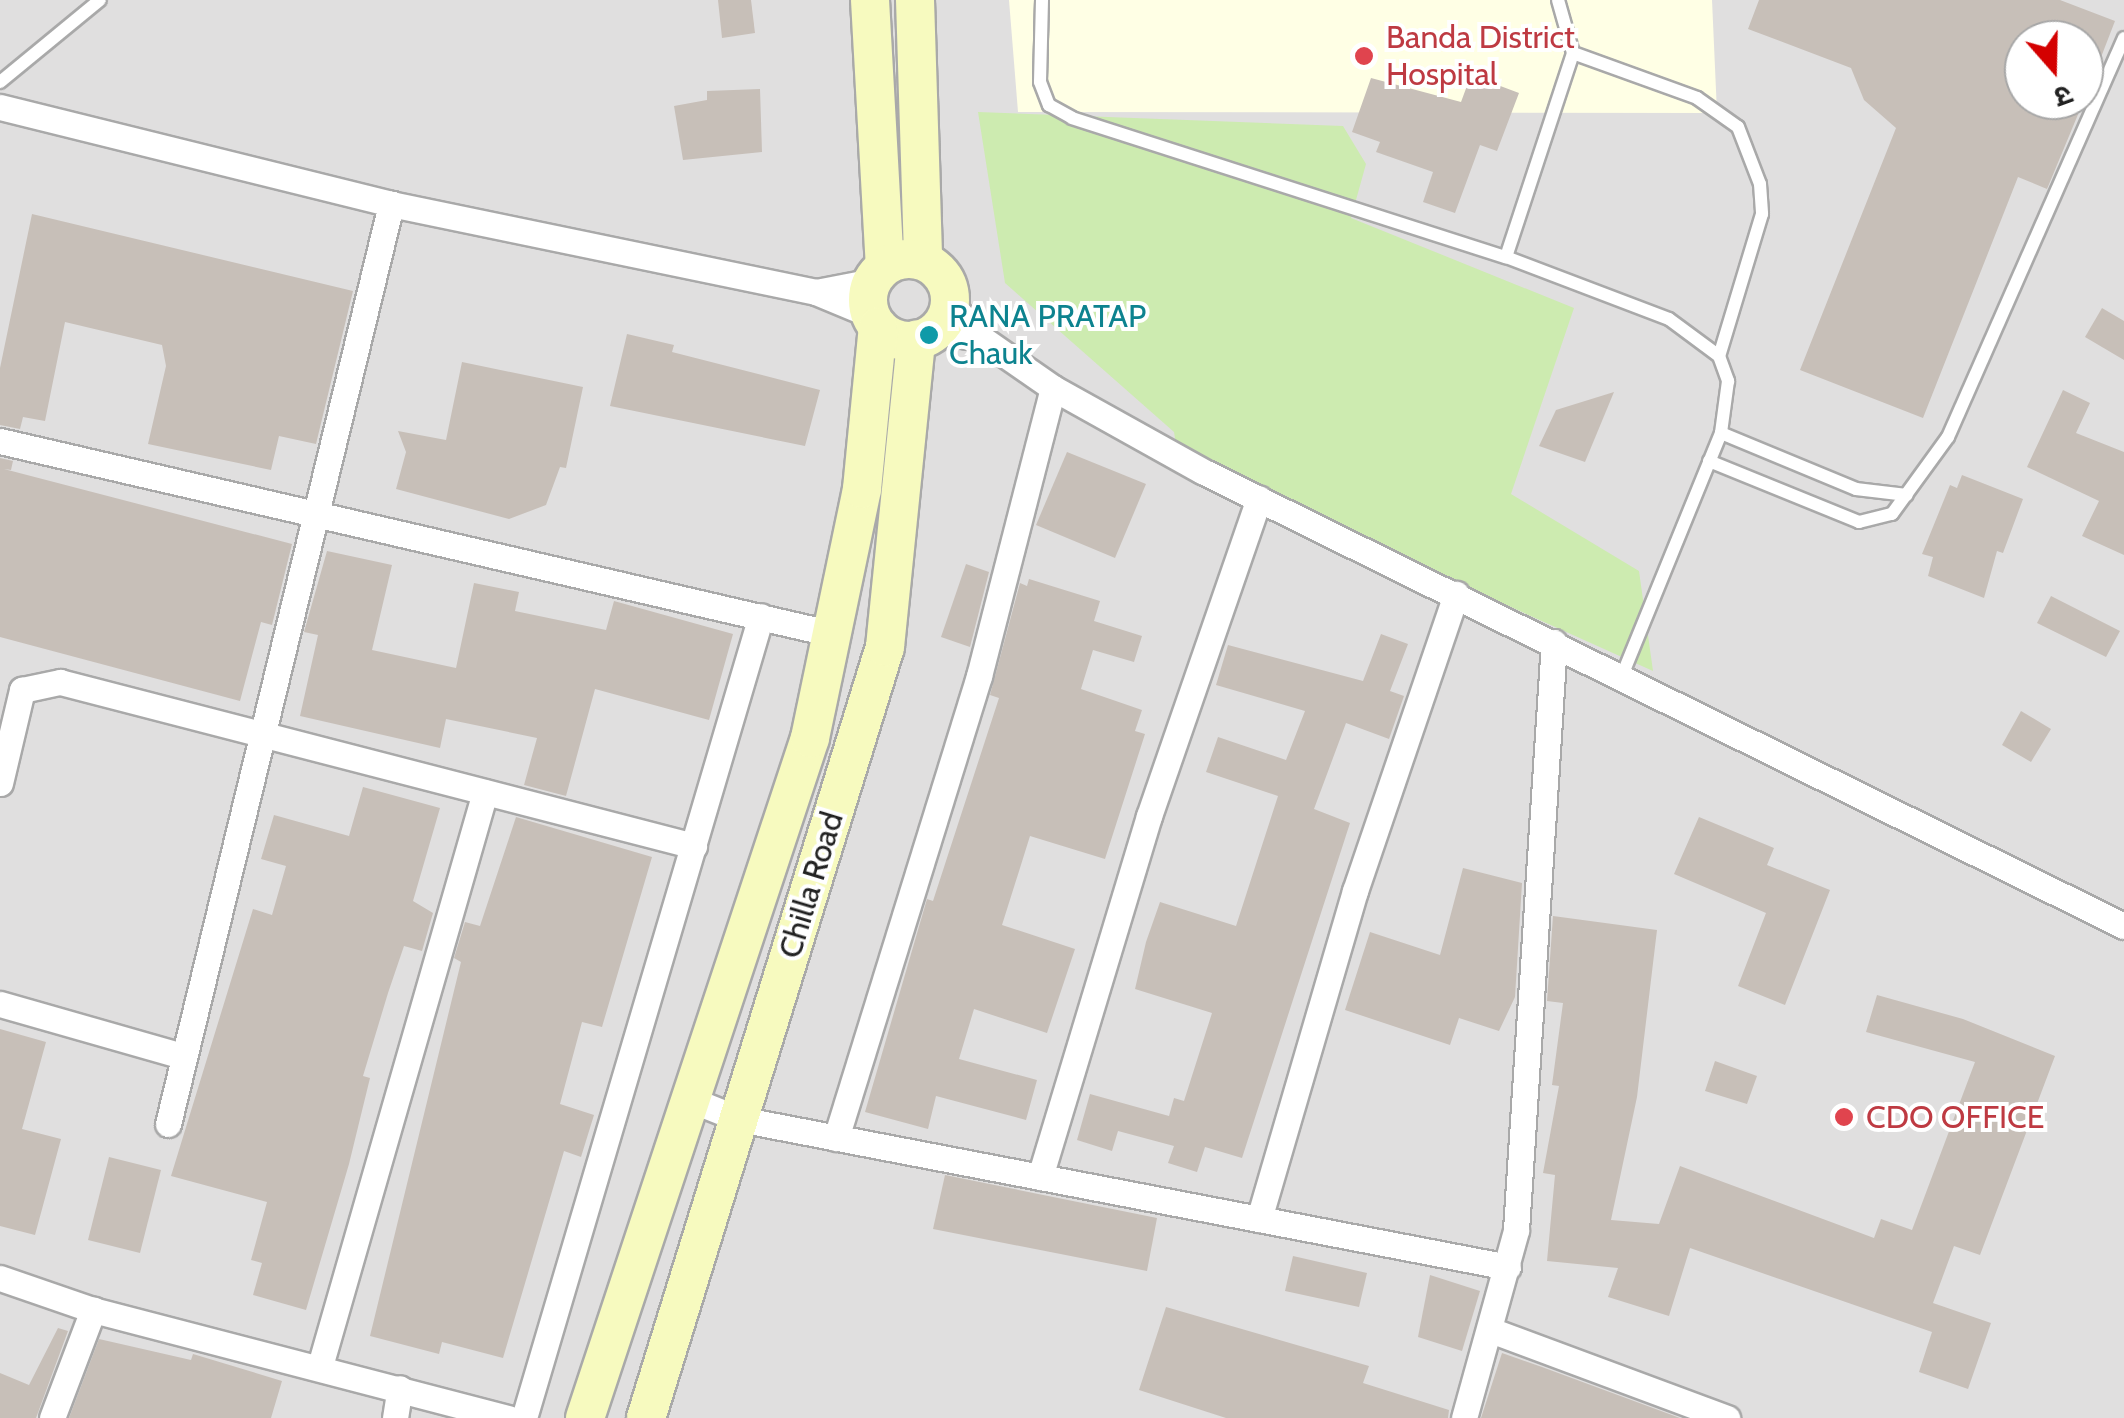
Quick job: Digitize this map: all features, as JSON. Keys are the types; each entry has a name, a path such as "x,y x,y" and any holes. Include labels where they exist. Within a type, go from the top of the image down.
{"main road":[{"path":"585,1418 810,738 833,634 862,489 877,297 870,0"},
{"path":"877,297 934,324 944,278 923,261 915,0"},
{"path":"877,297 923,261"},
{"name":"Chilla Road","path":"646,1418 885,647 934,324"}],"street":[{"path":"0,107 391,204 816,292 877,297"},
{"path":"168,1124 320,514 391,204"},
{"path":"934,324 981,338 1053,388 1259,499 2124,926"},
{"path":"836,1138 978,676 1053,388"},
{"path":"0,442 833,634"},
{"path":"1040,1177 1149,816 1259,499"},
{"path":"1258,1219 1355,891 1456,594"},
{"path":"524,1418 760,616"},
{"path":"1464,1418 1492,1332 1508,1267 1519,1195 1554,642"},
{"path":"0,783 13,710 22,690 40,683 60,682 694,846"},
{"path":"320,1366 485,792"},
{"path":"0,1004 182,1056"},
{"path":"689,1099 740,1120 1508,1267"},
{"path":"0,1278 94,1310 508,1418"},
{"path":"52,1418 94,1310"},
{"path":"1492,1332 1727,1418"},
{"path":"395,1418 400,1388"}],"lane":[{"path":"0,82 100,0"},
{"path":"1042,0 1040,82 1049,105 1072,118 1506,256 1669,319 1719,356 1728,381 1721,433 1622,675"},
{"path":"1506,256 1573,53 1558,0"},
{"path":"1710,461 1860,522 1892,514 1948,438 2124,38"},
{"path":"1573,53 1697,98 1738,127 1760,184 1762,214 1719,356"},
{"path":"1721,433 1856,488 1907,495"}],"shaded area":[{"path":"0,0 2124,0 2124,1418 0,1418"},
{"name":"Banda District Hospital","path":"1009,0 1712,0 1717,113 1018,112"}],"green space":[{"path":"978,112 1343,126 1366,164 1351,218 1574,308 1511,494 1639,571 1653,671 1178,457 1174,432 1005,283"}],"building":[{"path":"718,0 751,0 755,33 722,38"},
{"path":"1759,0 2060,0 2115,21 2104,49 2104,20 2004,20 2004,120 2076,120 2047,189 2018,177 1923,418 1800,370 1896,128 1864,100 1851,68 1748,29"},
{"path":"1471,75 1519,93 1497,151 1480,145 1455,213 1423,202 1433,172 1376,152 1380,142 1352,132 1371,78 1461,102"},
{"path":"760,89 762,152 683,160 674,106 707,100 707,91"},
{"path":"32,214 353,291 316,444 279,436 271,470 148,444 166,366 162,345 65,322 45,421 23,417 20,429 0,425 0,368"},
{"path":"2102,308 2124,321 2124,360 2085,337"},
{"path":"627,334 674,345 672,352 820,390 805,446 610,406"},
{"path":"462,362 583,387 566,468 560,467 546,505 509,519 396,489 406,452 398,431 446,440"},
{"path":"2063,390 2090,403 2076,433 2124,452 2124,555 2082,536 2099,501 2027,467"},
{"path":"1614,392 1585,462 1539,446 1556,410"},
{"path":"1067,452 1146,484 1115,558 1036,525"},
{"path":"0,458 13,461 11,470 4,469 292,544 272,625 261,622 240,701 0,637"},
{"path":"1962,475 2023,499 2003,553 1997,551 1984,598 1928,576 1933,557 1922,554 1950,485 1957,488"},
{"path":"327,551 392,565 372,650 456,668 474,583 519,592 515,611 606,630 614,601 733,634 709,720 595,689 566,796 524,785 537,738 446,719 440,748 300,716 318,635 304,632"},
{"path":"966,564 989,572 970,647 941,637"},
{"path":"1029,579 1100,601 1094,621 1142,636 1134,662 1093,650 1081,689 1142,710 1135,731 1145,734 1105,859 1030,836 1002,925 1075,949 1047,1033 974,1009 959,1059 1037,1080 1026,1120 936,1096 928,1129 865,1112 927,899 933,901 999,698 990,695 1020,583 1027,586"},
{"path":"2051,596 2120,631 2106,657 2037,623"},
{"path":"1381,634 1408,644 1390,691 1404,696 1389,739 1346,723 1314,809 1350,823 1242,1158 1205,1147 1197,1172 1168,1163 1174,1146 1118,1131 1112,1151 1077,1140 1090,1094 1169,1116 1174,1098 1184,1101 1212,1013 1135,989 1146,942 1160,902 1236,926 1278,796 1206,772 1218,737 1286,760 1305,711 1216,685 1228,645 1363,681"},
{"path":"2021,711 2051,729 2031,762 2002,745"},
{"path":"363,787 440,808 413,901 433,913 422,951 404,946 388,993 363,1076 370,1078 349,1164 306,1310 253,1295 262,1263 251,1260 267,1202 171,1176 253,909 272,915 286,866 261,859 274,815 349,836"},
{"path":"516,817 652,857 602,1027 582,1022 560,1104 594,1115 581,1157 564,1151 503,1358 442,1342 439,1354 370,1336 461,962 454,958 465,922 480,926"},
{"path":"1699,817 1774,848 1767,865 1830,890 1785,1005 1738,986 1766,913 1674,874"},
{"path":"1463,868 1522,883 1515,997 1499,1031 1459,1018 1450,1045 1345,1010 1370,932 1440,955"},
{"path":"1553,916 1657,930 1637,1097 1611,1220 1659,1224 1680,1166 1874,1238 1881,1219 1912,1230 1975,1062 1866,1032 1877,995 1963,1019 2055,1056 1980,1255 1954,1246 1933,1303 1991,1323 1968,1389 1919,1372 1932,1332 1690,1248 1669,1316 1608,1297 1618,1268 1547,1261 1555,1175 1543,1173 1559,1086 1552,1085 1563,1003 1547,1001"},
{"path":"0,1029 46,1042 22,1129 61,1139 35,1235 0,1226"},
{"path":"1715,1061 1757,1076 1747,1104 1705,1091"},
{"path":"109,1157 161,1170 140,1253 88,1240"},
{"path":"945,1175 1157,1218 1147,1271 933,1229"},
{"path":"1293,1256 1367,1273 1359,1307 1285,1291"},
{"path":"1430,1275 1480,1291 1462,1351 1418,1337"},
{"path":"1166,1307 1369,1366 1363,1383 1449,1410 1448,1418 1226,1418 1139,1390"},
{"path":"58,1328 68,1331 36,1418 0,1418 0,1373 29,1385"},
{"path":"99,1339 191,1360 193,1354 282,1381 271,1418 69,1418"},
{"path":"1502,1353 1542,1367 1680,1418 1481,1418"}],"place":[{"name":"Banda District Hospital","path":"1364,56"},
{"name":"RANA PRATAP Chauk","path":"929,335"},
{"name":"CDO OFFICE","path":"1844,1117"}]}
